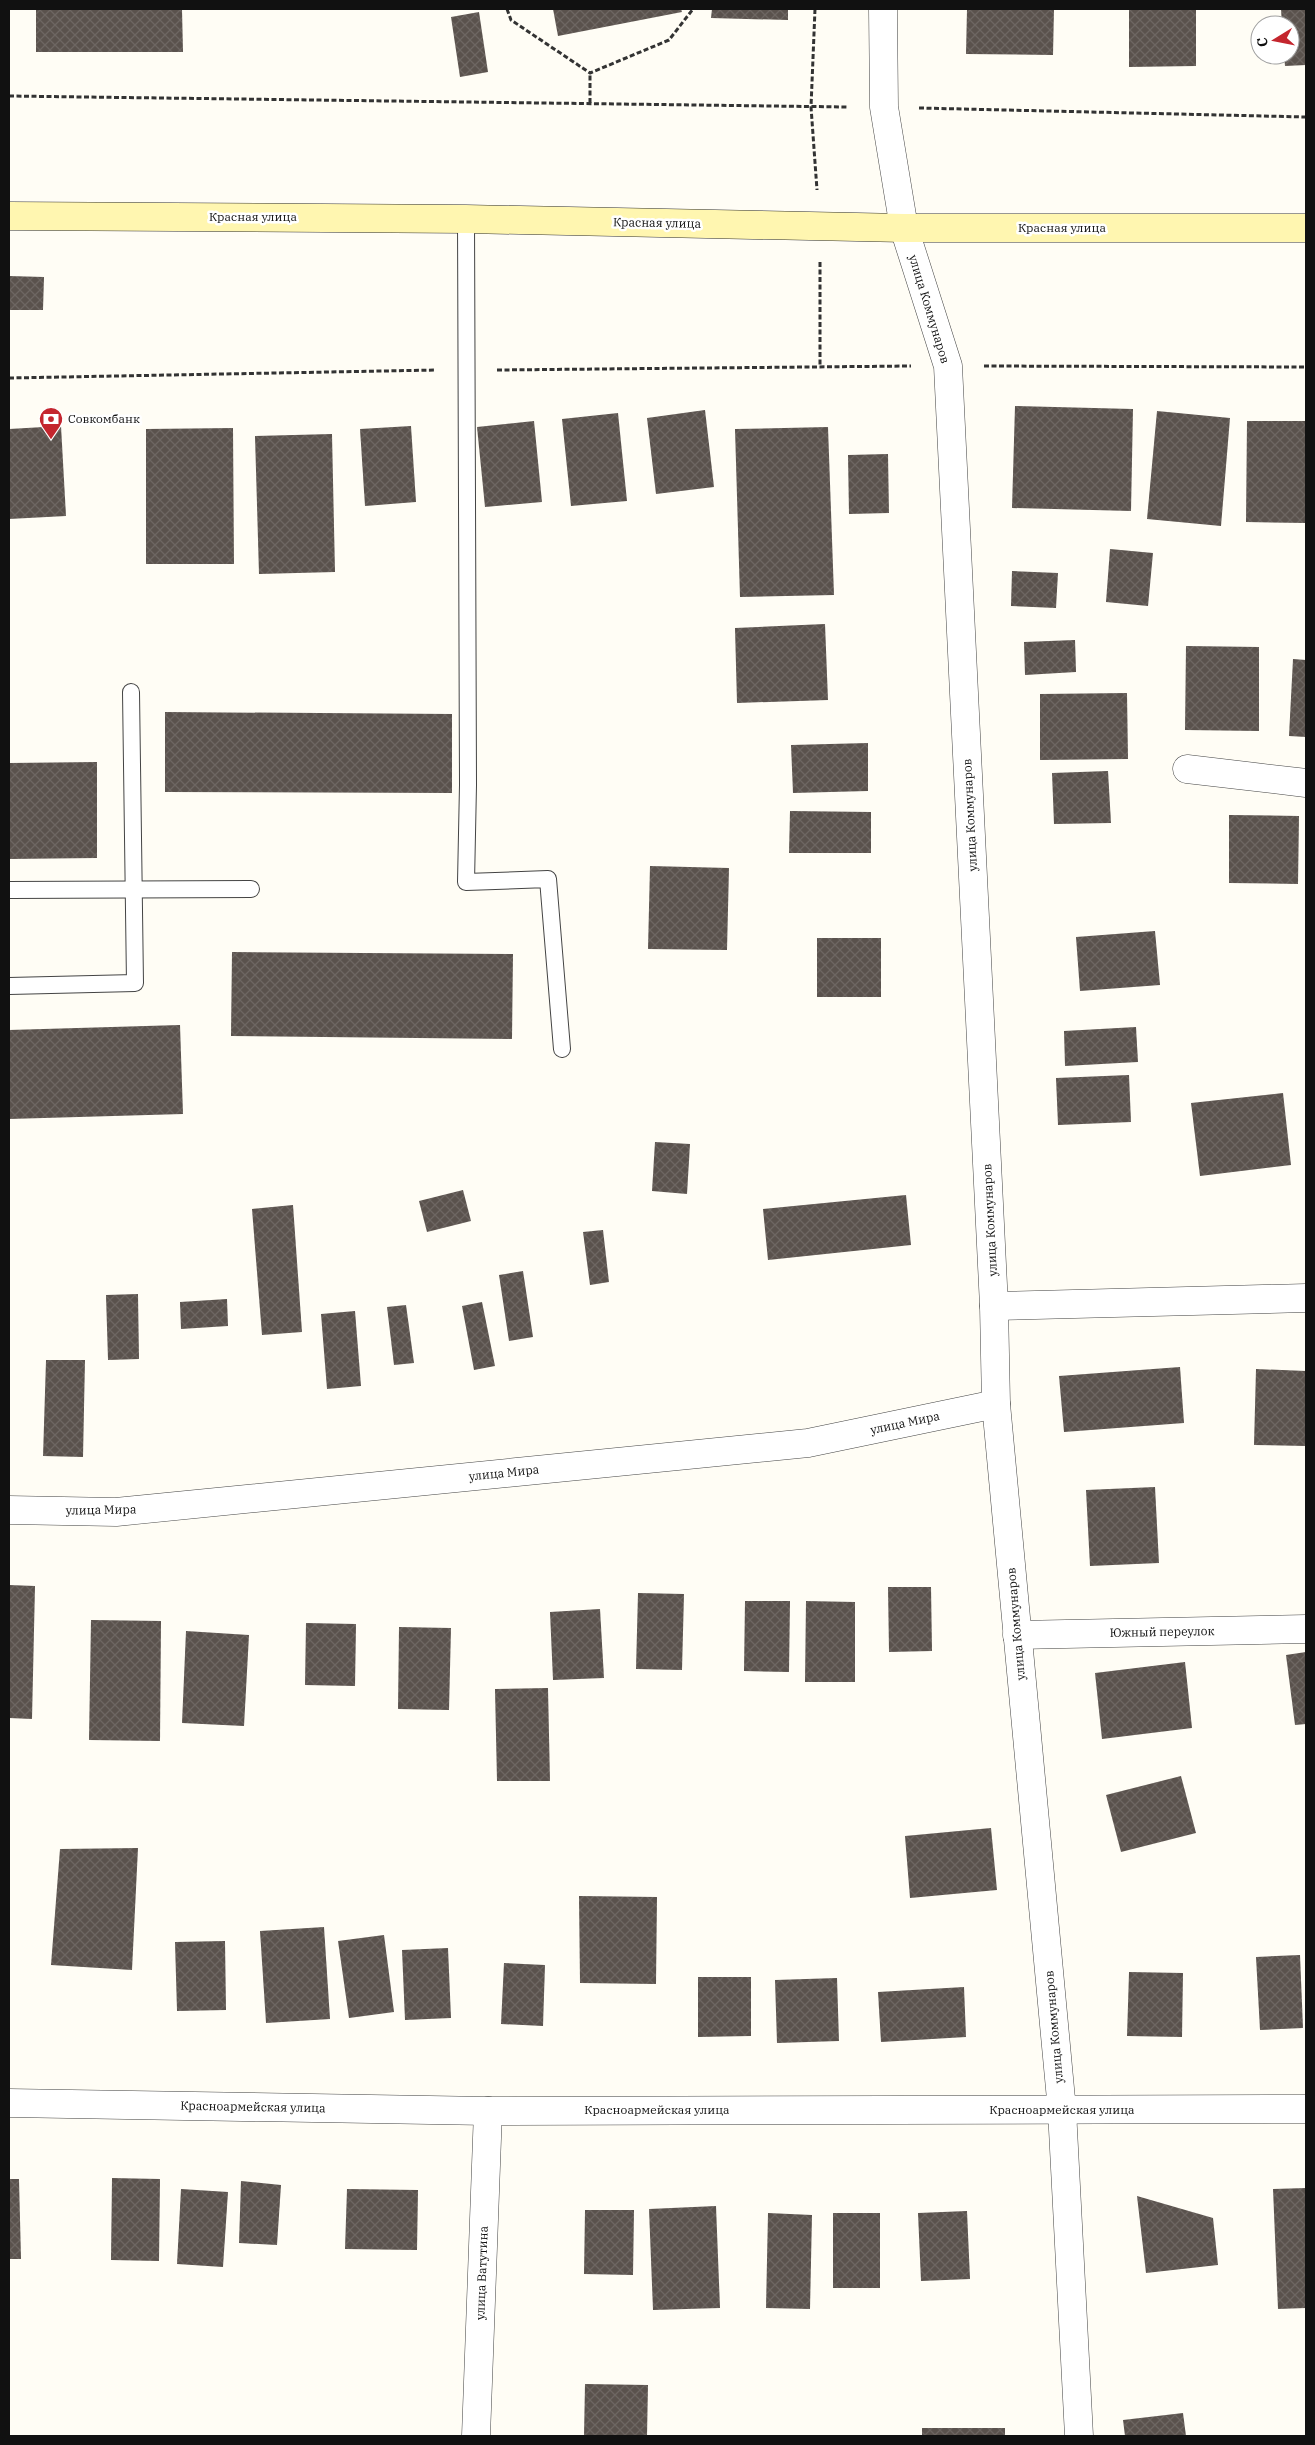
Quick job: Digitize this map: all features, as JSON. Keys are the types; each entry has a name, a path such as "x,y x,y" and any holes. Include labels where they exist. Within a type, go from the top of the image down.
{"main road":[{"name":"Красная улица","path":"9,216 466,219 904,228 1306,228"}],"street":[{"name":"улица Коммунаров","path":"883,9 884,107 904,228 948,366 994,1306 996,1404 1062,2110 1079,2436"},
{"path":"1187,768 1306,783"},
{"path":"994,1306 1306,1298"},
{"name":"улица Мира","path":"9,1510 116,1512 808,1443 996,1404"},
{"name":"Южный переулок","path":"1017,1635 1306,1629"},
{"name":"Красноармейская улица","path":"9,2103 488,2111 1306,2108"},
{"name":"улица Ватутина","path":"476,2436 488,2111"}],"lane":[{"path":"466,219 465,370 468,785 466,882 548,879 562,1049"},
{"path":"9,986 135,983 131,692"},
{"path":"9,890 251,889"}],"path":[{"path":"508,9 511,20 590,73"},
{"path":"590,73 669,40 693,9"},
{"path":"590,73 590,103"},
{"path":"9,96 884,107 1306,117"},
{"path":"9,378 465,370 948,366 1306,367"}],"building":[{"path":"36,9 182,9 183,52 36,52"},
{"path":"553,9 681,9 682,12 558,36"},
{"path":"712,9 788,9 788,20 711,18"},
{"path":"967,9 1054,9 1053,55 966,54"},
{"path":"1129,9 1196,9 1196,66 1129,67"},
{"path":"1281,9 1306,9 1306,65 1285,66 1300,65 1300,15 1281,15"},
{"path":"479,12 488,72 460,77 451,17"},
{"path":"9,276 44,277 43,310 9,310"},
{"path":"1015,406 1133,409 1131,511 1012,508"},
{"path":"705,410 714,487 656,494 647,418"},
{"path":"1157,411 1230,418 1221,526 1147,519"},
{"path":"618,413 627,501 571,506 562,419"},
{"path":"534,421 542,502 485,507 477,427"},
{"path":"1247,421 1306,421 1306,523 1246,522"},
{"path":"61,426 66,516 9,519 9,429"},
{"path":"411,426 416,502 365,506 360,429"},
{"path":"828,427 834,595 740,597 735,429"},
{"path":"233,428 234,564 146,564 146,429"},
{"path":"332,434 335,572 259,574 255,436"},
{"path":"888,454 889,513 849,514 848,455"},
{"path":"1110,549 1153,553 1148,606 1106,602"},
{"path":"1012,571 1058,573 1056,608 1011,606"},
{"path":"825,624 828,700 737,703 735,628"},
{"path":"1075,640 1076,672 1025,675 1024,642"},
{"path":"1186,646 1259,647 1259,731 1185,730"},
{"path":"1293,659 1306,660 1306,737 1289,736"},
{"path":"1127,693 1128,759 1040,760 1040,694"},
{"path":"165,712 452,714 452,793 165,792"},
{"path":"868,743 868,791 793,793 791,745"},
{"path":"97,762 97,858 9,859 9,763"},
{"path":"1108,771 1111,823 1054,824 1052,773"},
{"path":"790,811 871,812 871,853 789,853"},
{"path":"1229,815 1299,816 1298,884 1229,883"},
{"path":"650,866 729,868 727,950 648,949"},
{"path":"1155,931 1160,985 1080,991 1076,937"},
{"path":"817,938 881,938 881,997 817,997"},
{"path":"232,952 513,954 512,1039 231,1036"},
{"path":"180,1025 183,1114 9,1119 9,1030"},
{"path":"1136,1027 1138,1062 1065,1066 1064,1031"},
{"path":"1129,1075 1131,1122 1058,1125 1056,1078"},
{"path":"1283,1093 1291,1165 1200,1176 1191,1103"},
{"path":"655,1142 690,1144 687,1194 652,1191"},
{"path":"463,1190 471,1221 427,1232 419,1201"},
{"path":"906,1195 911,1245 768,1260 763,1209"},
{"path":"293,1205 302,1332 262,1335 252,1209"},
{"path":"603,1230 609,1282 590,1285 583,1232"},
{"path":"523,1271 533,1337 509,1341 499,1275"},
{"path":"138,1294 139,1359 108,1360 106,1295"},
{"path":"227,1299 228,1326 181,1329 180,1302"},
{"path":"482,1302 495,1366 474,1370 462,1306"},
{"path":"406,1305 414,1363 394,1365 387,1307"},
{"path":"355,1311 361,1386 327,1389 321,1314"},
{"path":"46,1360 85,1360 83,1457 43,1456"},
{"path":"1180,1367 1184,1423 1064,1432 1059,1376"},
{"path":"1256,1369 1306,1371 1306,1446 1254,1445"},
{"path":"1155,1487 1159,1563 1090,1566 1086,1490"},
{"path":"9,1585 35,1586 32,1719 9,1718"},
{"path":"888,1587 931,1587 932,1651 889,1652"},
{"path":"638,1593 684,1594 682,1670 636,1669"},
{"path":"745,1601 790,1601 789,1672 744,1671"},
{"path":"806,1601 855,1602 855,1682 805,1682"},
{"path":"600,1609 604,1678 553,1680 550,1612"},
{"path":"91,1620 161,1621 160,1741 89,1740"},
{"path":"306,1623 356,1624 355,1686 305,1685"},
{"path":"399,1627 451,1628 449,1710 398,1709"},
{"path":"186,1631 249,1635 244,1726 182,1723"},
{"path":"1306,1652 1306,1724 1295,1725 1286,1655"},
{"path":"1185,1662 1192,1728 1102,1739 1095,1673"},
{"path":"548,1688 550,1781 497,1781 495,1689"},
{"path":"1181,1776 1196,1833 1121,1852 1106,1795"},
{"path":"991,1828 997,1890 910,1898 905,1836"},
{"path":"138,1848 132,1970 51,1965 60,1849"},
{"path":"579,1896 657,1897 656,1984 580,1983"},
{"path":"324,1927 330,2019 266,2023 260,1931"},
{"path":"384,1935 394,2012 349,2018 338,1941"},
{"path":"225,1941 226,2010 177,2011 175,1942"},
{"path":"448,1948 451,2018 405,2020 402,1950"},
{"path":"1300,1955 1303,2028 1260,2030 1256,1957"},
{"path":"504,1963 545,1965 543,2026 501,2024"},
{"path":"1129,1972 1183,1973 1182,2037 1127,2036"},
{"path":"698,1977 751,1977 751,2036 698,2037"},
{"path":"837,1978 839,2041 777,2043 775,1980"},
{"path":"964,1987 966,2037 881,2042 878,1992"},
{"path":"112,2178 160,2179 159,2261 111,2260"},
{"path":"9,2179 19,2179 21,2259 9,2259"},
{"path":"241,2181 281,2185 277,2245 239,2243"},
{"path":"1306,2188 1306,2308 1278,2309 1273,2189"},
{"path":"181,2189 228,2192 223,2267 177,2264"},
{"path":"347,2189 418,2190 417,2250 345,2249"},
{"path":"1137,2196 1213,2218 1218,2265 1146,2273"},
{"path":"716,2206 720,2308 653,2310 649,2209"},
{"path":"585,2210 634,2210 633,2275 584,2274"},
{"path":"967,2211 970,2279 921,2281 918,2213"},
{"path":"768,2213 812,2215 810,2309 766,2308"},
{"path":"833,2213 880,2213 880,2288 833,2288"},
{"path":"585,2384 648,2385 647,2436 584,2436"},
{"path":"1183,2413 1186,2436 1125,2436 1123,2420"},
{"path":"922,2428 1005,2428 1005,2436 922,2436"}],"place":[{"name":"Совкомбанк","path":"51,440"}]}
